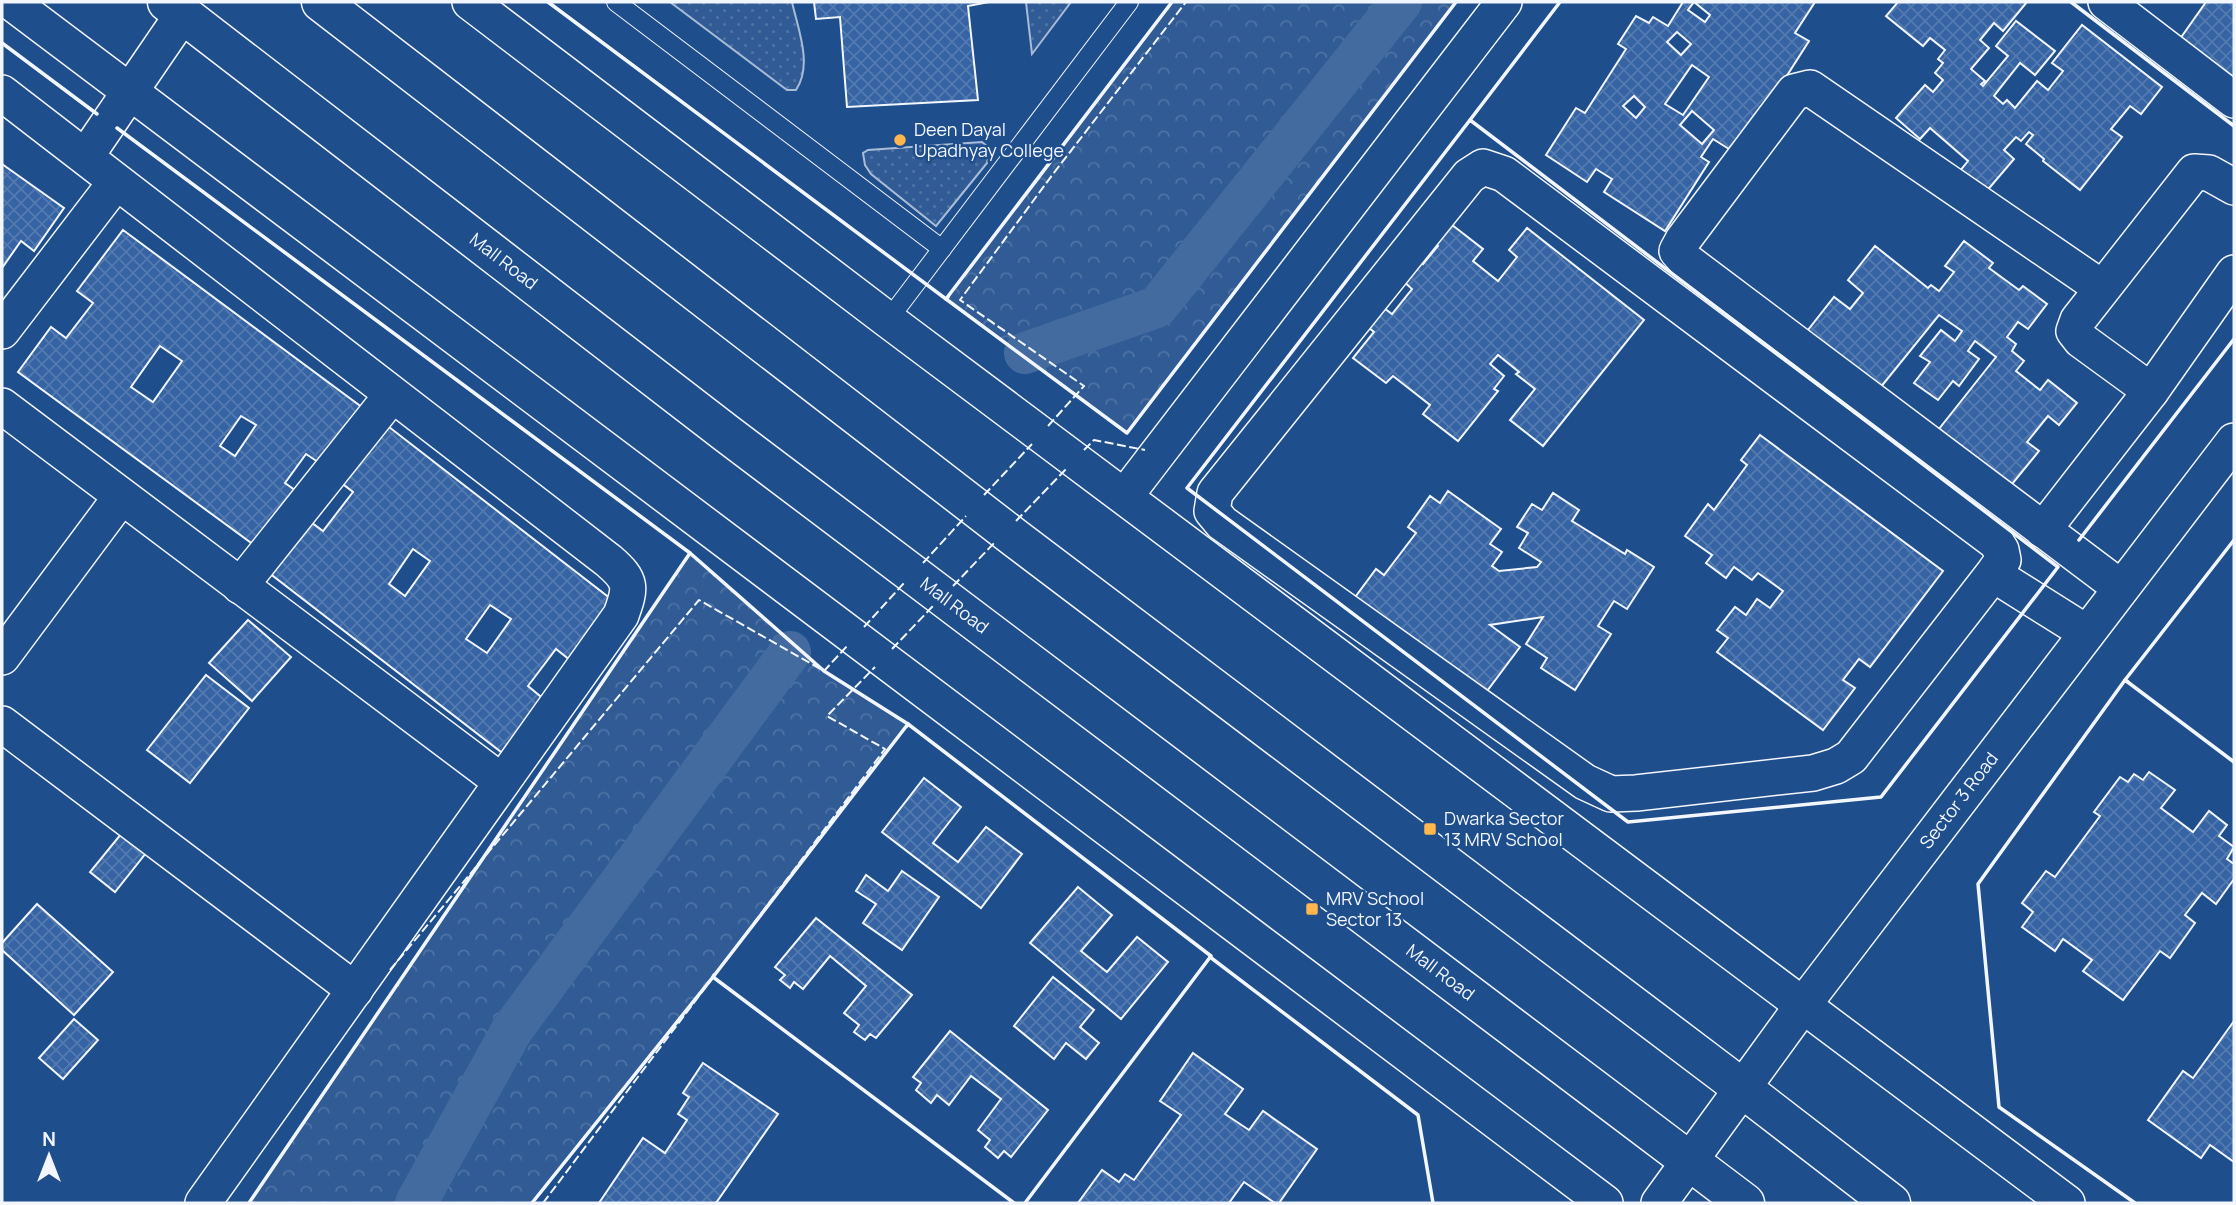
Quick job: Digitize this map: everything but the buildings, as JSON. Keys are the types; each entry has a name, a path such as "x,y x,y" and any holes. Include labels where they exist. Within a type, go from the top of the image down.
{"main road":[{"path":"321,2 1015,538 1891,1203"},
{"name":"Mall Road","path":"175,8 737,442 1745,1203"}],"street":[{"path":"11,2 1605,1203"},
{"path":"470,2 888,320 2067,1203"},
{"path":"1125,496 1504,2"},
{"path":"2106,2 2234,100"},
{"path":"86,156 131,90 175,8"},
{"path":"2102,288 1810,88 1794,92 1677,251 1685,260 2121,588"},
{"path":"2,93 625,575 628,589 621,615 203,1203"},
{"path":"1483,167 1504,174 1996,542 2003,560 1993,574 1851,757 1836,766 1813,773 1611,794 1585,782 1562,766 1222,523 1212,511 1215,493 1469,176 1483,167"},
{"path":"2151,391 2081,340 2074,331 2078,320 2194,172 2209,173 2234,187"},
{"path":"2,331 116,182"},
{"path":"2043,530 2151,391 2234,273"},
{"path":"240,586 392,395"},
{"path":"2,406 502,782"},
{"name":"Sector 3 Road","path":"1659,1203 1802,1005 2234,441"},
{"path":"2,657 121,497"},
{"path":"1993,574 2087,633"},
{"path":"2,724 355,990"}],"lane":[{"path":"616,2 942,249"},
{"path":"888,320 1129,2"}],"green space":[{"path":"670,2 792,2 804,58 801,80 796,90 787,90"},
{"path":"1026,2 1071,2 1032,54"},
{"path":"1172,2 1456,2 1127,433 946,299"},
{"path":"982,142 989,148 987,163 936,226 871,174 865,165 863,153 868,150"},
{"path":"690,553 824,671 908,724 713,977 532,1203 249,1203"}],"waterway":[{"path":"1025,353 1157,307 1401,2"},
{"path":"416,1203 512,1030 790,652"}],"fence":[{"path":"1048,426 1084,386 960,300 1186,2"},
{"path":"1084,450 1094,440 1145,450"},
{"path":"984,495 1032,444"},
{"path":"1016,521 1067,468"},
{"path":"923,563 966,516"},
{"path":"953,586 996,541"},
{"path":"864,627 904,583"},
{"path":"390,970 699,600 824,671 848,645"},
{"path":"892,649 933,606"},
{"path":"543,1203 885,749 827,716 875,667"}],"wall":[{"path":"548,2 946,299 948,297"},
{"path":"1172,2 946,299 1127,433 1456,2"},
{"path":"1471,121 1560,2"},
{"path":"2071,2 2234,126"},
{"path":"2,43 97,114"},
{"path":"1470,120 2058,567 1881,797 1628,822 1187,488 1470,120"},
{"path":"117,128 690,553"},
{"path":"2079,540 2234,339"},
{"path":"2128,682 2125,680 2234,540"},
{"path":"249,1203 690,553 824,671 908,724 713,977 532,1203"},
{"path":"2135,1203 1999,1107 1978,884 2125,680 2234,762"},
{"path":"907,726 908,724 1211,956 1025,1203"},
{"path":"1210,957 1418,1115 1433,1203"},
{"path":"714,975 713,977 1014,1203"}],"place":[{"name":"Deen Dayal Upadhyay College","path":"900,140"},
{"name":"Dwarka Sector 13 MRV School","path":"1430,829"},
{"name":"MRV School Sector 13","path":"1312,909"}]}
